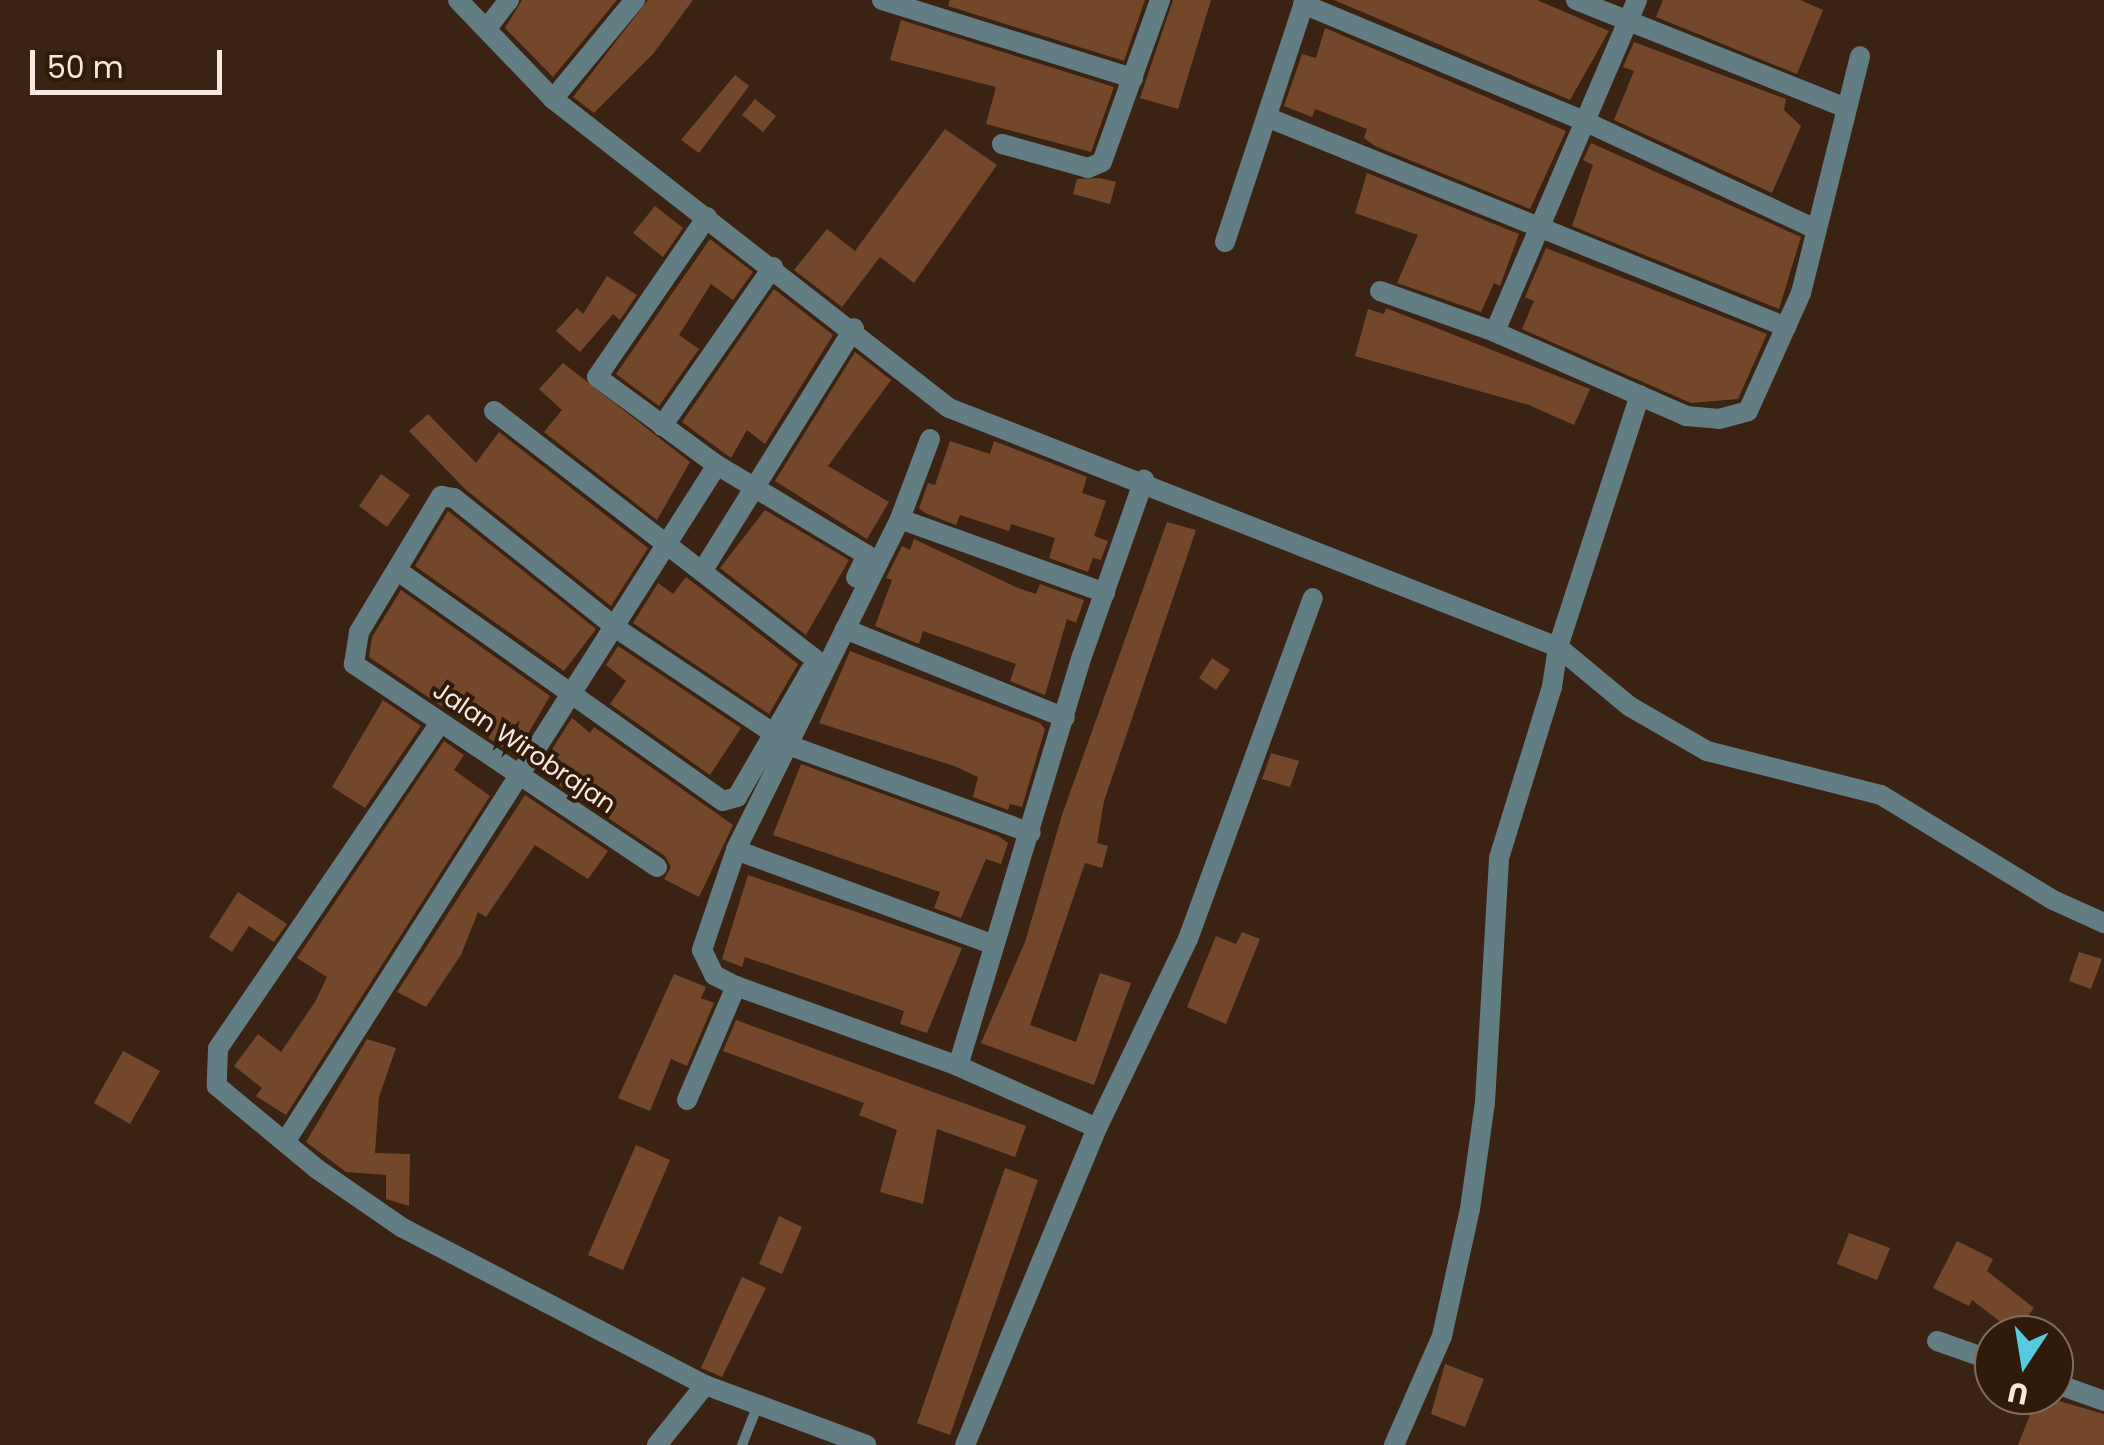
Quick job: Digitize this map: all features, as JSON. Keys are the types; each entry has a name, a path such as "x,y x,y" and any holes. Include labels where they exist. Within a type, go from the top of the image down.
{"street":[{"path":"458,0 553,99 854,328 949,408 1144,480 1558,647 1629,706 1707,751 1764,771 1881,795 2053,900 2104,923"},
{"path":"488,28 509,0"},
{"path":"553,99 635,0"},
{"path":"882,0 1133,78"},
{"path":"1002,144 1088,168 1102,162 1160,0"},
{"path":"1576,0 1844,107"},
{"path":"1495,332 1538,223 1636,0"},
{"path":"1225,242 1269,118 1304,2 1584,121 1816,230"},
{"path":"1380,291 1495,332 1686,416 1719,419 1748,412 1786,327 1816,230 1844,107 1860,56"},
{"path":"1269,118 1538,223 1786,327"},
{"path":"706,218 598,370 603,385 717,466 867,555 816,660 736,850 702,950 714,975 736,986 958,1066 1097,1128"},
{"path":"662,426 773,267"},
{"path":"704,570 854,328"},
{"path":"1394,1445 1442,1336 1466,1227 1485,1102 1499,858 1552,687 1558,647 1640,394"},
{"path":"494,411 816,660"},
{"path":"930,439 900,519 845,629 782,740 737,797 724,800 398,571 448,494 616,628 782,740 1031,834"},
{"path":"287,1139 717,466"},
{"path":"958,1066 1065,718 1144,480"},
{"path":"900,519 1105,592"},
{"name":"Jalan Wirobrajan","path":"398,571 352,648 354,664 656,867"},
{"path":"965,1445 1097,1128 1188,939 1313,598"},
{"path":"845,629 1065,718"},
{"path":"440,723 218,1049 217,1086 287,1139 316,1169 403,1228 705,1385 866,1445"},
{"path":"736,850 994,945"},
{"path":"687,1100 736,986"},
{"path":"1937,1341 1974,1354"},
{"path":"656,1445 705,1385"},
{"path":"2074,1390 2104,1401"}],"lane":[{"path":"742,1445 757,1407"}],"building":[{"path":"522,0 617,0 553,77 505,28"},
{"path":"648,0 693,0 653,54 594,113 573,97"},
{"path":"950,0 1145,0 1124,61 948,6"},
{"path":"1173,0 1211,0 1178,109 1140,98"},
{"path":"1334,0 1537,0 1609,31 1570,100"},
{"path":"1663,0 1800,0 1823,10 1797,74 1656,17"},
{"path":"901,20 1114,87 1091,152 986,124 996,87 890,60"},
{"path":"1325,28 1566,131 1530,209 1375,146 1364,138 1367,129 1315,109 1312,117 1284,106 1302,54 1316,58"},
{"path":"1634,42 1786,99 1784,110 1801,126 1772,193 1614,120 1634,71 1623,67"},
{"path":"735,75 749,86 699,153 681,140"},
{"path":"755,99 776,116 763,132 742,115"},
{"path":"945,129 997,165 914,283 880,257 842,307 794,270 827,229 855,251"},
{"path":"1591,143 1801,237 1779,309 1572,226 1593,165 1583,160"},
{"path":"1367,173 1519,234 1500,286 1494,283 1481,312 1397,283 1418,235 1355,213"},
{"path":"1077,179 1116,182 1110,204 1073,194"},
{"path":"655,206 683,228 663,257 633,233"},
{"path":"710,239 753,272 733,300 711,284 679,335 699,349 659,406 616,374"},
{"path":"1546,248 1767,334 1738,399 1691,403 1522,329 1534,301 1525,297"},
{"path":"607,276 637,295 620,320 613,314 580,352 556,331 577,308 583,314"},
{"path":"774,289 833,335 765,444 747,430 731,458 682,422"},
{"path":"1386,308 1590,389 1574,425 1529,405 1355,356 1368,309 1384,314"},
{"path":"855,352 891,380 828,466 889,502 867,539 775,481"},
{"path":"563,363 690,462 657,520 544,432 562,410 539,389"},
{"path":"428,414 476,463 499,432 648,548 611,606 465,489 409,431"},
{"path":"950,441 990,454 994,441 1087,477 1082,493 1106,501 1094,536 1108,541 1101,560 1093,558 1088,572 1049,558 1055,538 1011,524 1009,531 960,515 956,525 925,513 919,508 928,483 935,485"},
{"path":"381,474 410,495 387,527 359,506"},
{"path":"765,510 849,560 806,635 720,568"},
{"path":"448,511 596,629 564,671 415,566"},
{"path":"1167,522 1196,530 1104,801 1097,843 1108,846 1102,868 1085,863 1030,1025 1076,1042 1100,973 1131,983 1094,1085 981,1043 1025,942 1062,815"},
{"path":"914,539 1018,588 1036,594 1040,584 1084,600 1076,623 1067,619 1045,695 1010,681 1016,664 923,631 919,644 875,626 892,580 886,578 902,546 910,550"},
{"path":"686,577 798,664 769,714 633,623 658,583 673,594"},
{"path":"401,590 550,696 515,756 369,657 372,637"},
{"path":"618,646 741,728 710,775 610,704 626,681 606,665"},
{"path":"850,651 1040,723 1045,729 1022,807 1010,804 1008,810 973,797 978,777 954,766 819,723"},
{"path":"1212,658 1230,670 1216,690 1199,678"},
{"path":"383,700 421,726 365,808 332,787"},
{"path":"572,718 590,733 594,727 733,825 699,897 664,879 671,867 665,856 538,771"},
{"path":"444,741 464,755 454,770 490,796 286,1115 256,1096 262,1088 234,1066 258,1034 281,1052 315,1002 327,977 297,958"},
{"path":"1271,753 1299,761 1290,787 1262,779"},
{"path":"801,764 998,836 1008,843 1001,864 986,859 961,918 934,908 940,892 773,835"},
{"path":"525,795 608,851 588,879 535,845 486,917 478,912 461,955 426,1007 397,992"},
{"path":"748,875 962,948 927,1033 900,1024 904,1011 745,957 742,967 722,959"},
{"path":"238,892 287,924 274,942 249,926 232,952 209,937"},
{"path":"1242,932 1260,939 1226,1024 1187,1007 1216,936 1236,944"},
{"path":"2079,952 2102,959 2091,989 2069,981"},
{"path":"674,974 706,987 701,998 714,1003 687,1066 671,1059 650,1111 618,1098"},
{"path":"736,1020 1026,1126 1015,1157 937,1129 923,1204 880,1192 897,1130 859,1115 864,1103 723,1051"},
{"path":"367,1039 396,1048 379,1097 375,1153 410,1154 409,1206 386,1199 386,1175 346,1172 306,1142"},
{"path":"123,1051 160,1071 130,1124 94,1103"},
{"path":"636,1145 670,1160 623,1270 588,1255"},
{"path":"1005,1168 1038,1180 950,1435 917,1423"},
{"path":"779,1216 802,1227 782,1274 759,1264"},
{"path":"1849,1233 1890,1248 1877,1280 1837,1264"},
{"path":"1957,1241 1993,1259 1987,1271 2034,1308 2029,1315 1992,1315 1972,1300 1969,1306 1933,1288"},
{"path":"742,1277 766,1288 722,1377 701,1368"},
{"path":"1445,1364 1484,1379 1465,1427 1431,1414"},
{"path":"2074,1405 2104,1414 2104,1445 2018,1445 2030,1415 2074,1415"}]}
